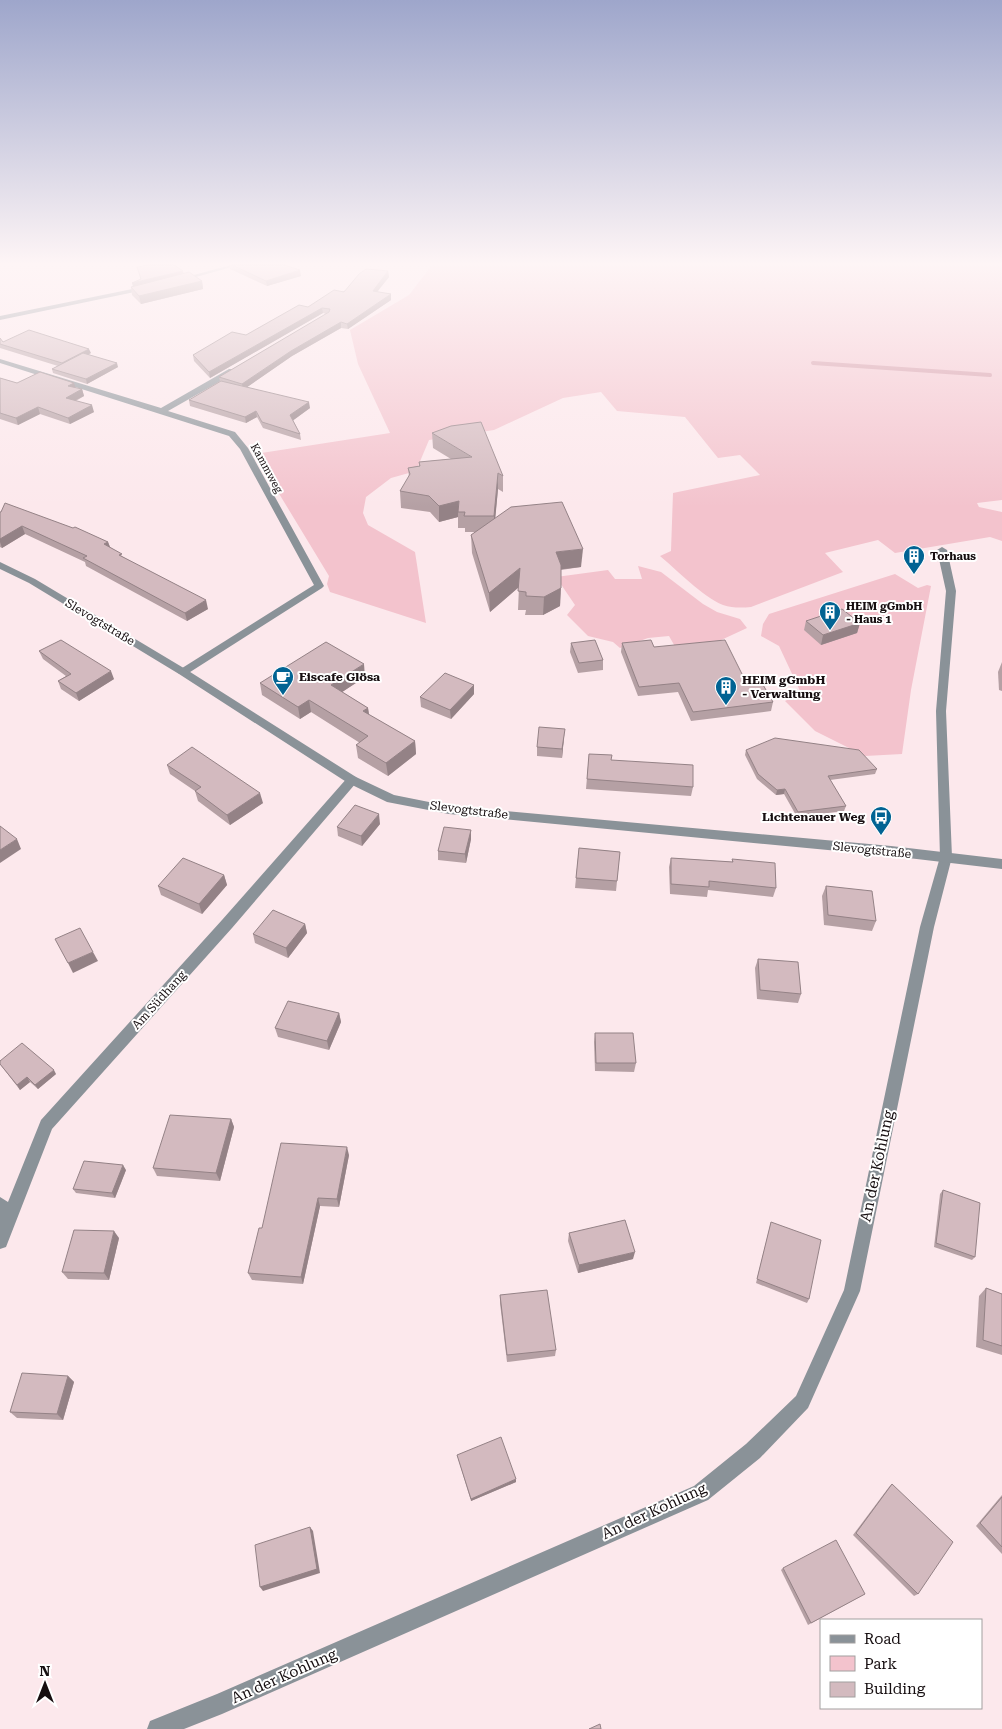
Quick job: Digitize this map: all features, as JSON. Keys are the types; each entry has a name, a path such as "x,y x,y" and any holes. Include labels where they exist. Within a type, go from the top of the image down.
{"street":[{"name":"Kammweg","path":"0,361 232,434 244,448 319,586 182,672"},
{"path":"160,412 238,368"},
{"path":"942,550 951,591 941,710 946,857"},
{"name":"Slevogtstraße","path":"0,565 32,581 182,672 352,780 391,799 449,810 946,857 1002,864"},
{"name":"Am Südhang","path":"0,1241 5,1210 46,1125 227,924 352,780"},
{"name":"An der Kohlung","path":"158,1729 222,1703 701,1492 753,1452 802,1402 852,1291 927,927 946,857"}],"green space":[{"path":"354,346 1002,346 1002,500 977,503 979,507 1002,512 1002,541 990,537 895,553 878,540 825,553 843,572 751,607 723,605 699,589 660,556 671,551 673,493 760,475 740,455 718,458 685,417 617,411 601,392 563,398 494,430 429,440 416,471 391,478 366,497 363,513 368,525 415,552 426,623 330,592 327,584 329,576 255,454 390,433 358,364"},
{"path":"638,566 661,572 703,604 717,612 740,619 747,628 706,647 677,650 669,636 648,638 620,648 613,642 588,636 567,615 575,605 556,577 608,570 615,579 642,579"},
{"path":"895,574 918,588 927,585 931,586 911,690 902,754 865,756 815,731 785,701 801,693 779,646 761,636 763,624 769,614"}],"building":[{"path":"6,346 79,346 89,349 62,363"},
{"path":"209,346 255,346 209,372 193,355"},
{"path":"272,346 300,346 242,384 219,377"},
{"path":"83,353 117,363 86,379 52,369"},
{"path":"40,372 74,383 68,386 82,389 66,398 92,405 68,418 38,407 16,418 0,413 0,378 17,383"},
{"path":"221,381 309,402 290,415 300,434 262,422 256,411 245,417 189,400"},
{"path":"481,422 503,476 498,473 494,516 464,516 465,512 458,512 459,501 439,506 429,496 400,491 410,474 408,468 420,466 419,462 472,457 432,433 451,426"},
{"path":"562,502 583,549 556,552 561,565 561,588 544,597 526,596 526,592 518,591 520,568 489,593 471,535 511,507"},
{"path":"5,503 73,528 75,527 108,542 104,544 122,554 119,555 206,600 185,613 83,558 87,556 22,526 0,539 0,512"},
{"path":"842,609 860,623 823,635 806,621"},
{"path":"61,640 111,671 76,693 58,681 71,674 39,651"},
{"path":"595,640 603,660 579,663 571,643"},
{"path":"651,640 654,647 725,640 747,684 762,683 773,702 693,712 679,683 639,687 622,643"},
{"path":"326,642 364,664 331,685 368,708 363,711 415,741 386,763 356,745 368,736 309,700 298,707 260,683"},
{"path":"445,673 474,685 450,710 420,697"},
{"path":"539,727 565,729 562,749 537,747"},
{"path":"775,738 859,750 877,769 828,776 846,806 798,812 785,789 777,790 758,774 746,750"},
{"path":"192,747 260,793 227,815 195,791 201,787 167,765"},
{"path":"589,754 612,755 611,760 693,765 693,787 587,779"},
{"path":"355,805 379,814 361,836 337,827"},
{"path":"0,826 17,839 0,850"},
{"path":"444,827 471,830 465,854 438,851"},
{"path":"579,848 620,852 617,881 576,878"},
{"path":"183,858 224,875 199,904 158,886"},
{"path":"671,858 733,862 732,859 775,863 776,888 709,881 709,887 671,884"},
{"path":"826,886 872,891 876,921 828,915"},
{"path":"273,910 305,924 286,948 253,934"},
{"path":"80,928 93,952 68,963 55,939"},
{"path":"758,959 798,962 801,994 760,990"},
{"path":"288,1001 339,1013 327,1041 275,1028"},
{"path":"595,1033 633,1033 636,1063 596,1063"},
{"path":"22,1043 54,1070 35,1085 27,1077 17,1085 0,1064 0,1061"},
{"path":"170,1115 231,1119 216,1173 153,1168"},
{"path":"281,1143 347,1147 337,1199 318,1198 301,1277 248,1273 259,1228 262,1228"},
{"path":"84,1161 123,1165 112,1193 73,1189"},
{"path":"943,1190 980,1203 975,1257 936,1243"},
{"path":"625,1220 635,1252 579,1265 569,1233"},
{"path":"771,1222 821,1240 809,1299 757,1279"},
{"path":"74,1230 114,1231 104,1273 62,1272"},
{"path":"986,1288 1002,1294 1002,1346 983,1340"},
{"path":"547,1290 556,1350 507,1355 500,1295"},
{"path":"22,1373 68,1376 57,1414 10,1412"},
{"path":"501,1437 516,1479 471,1499 457,1455"},
{"path":"892,1484 953,1542 918,1594 856,1533"},
{"path":"1002,1497 1002,1547 980,1523"},
{"path":"310,1527 317,1569 260,1587 255,1545"},
{"path":"836,1540 865,1594 811,1623 783,1568"},
{"path":"600,1724 601,1729 589,1729"}],"waterway":[{"path":"813,363 990,375"}],"place":[{"name":"Torhaus","path":"914,575"},
{"name":"HEIM gGmbH - Haus 1","path":"830,631"},
{"name":"Eiscafe Glösa","path":"283,696"},
{"name":"HEIM gGmbH - Verwaltung","path":"726,706"},
{"name":"Lichtenauer Weg","path":"881,836"}]}
